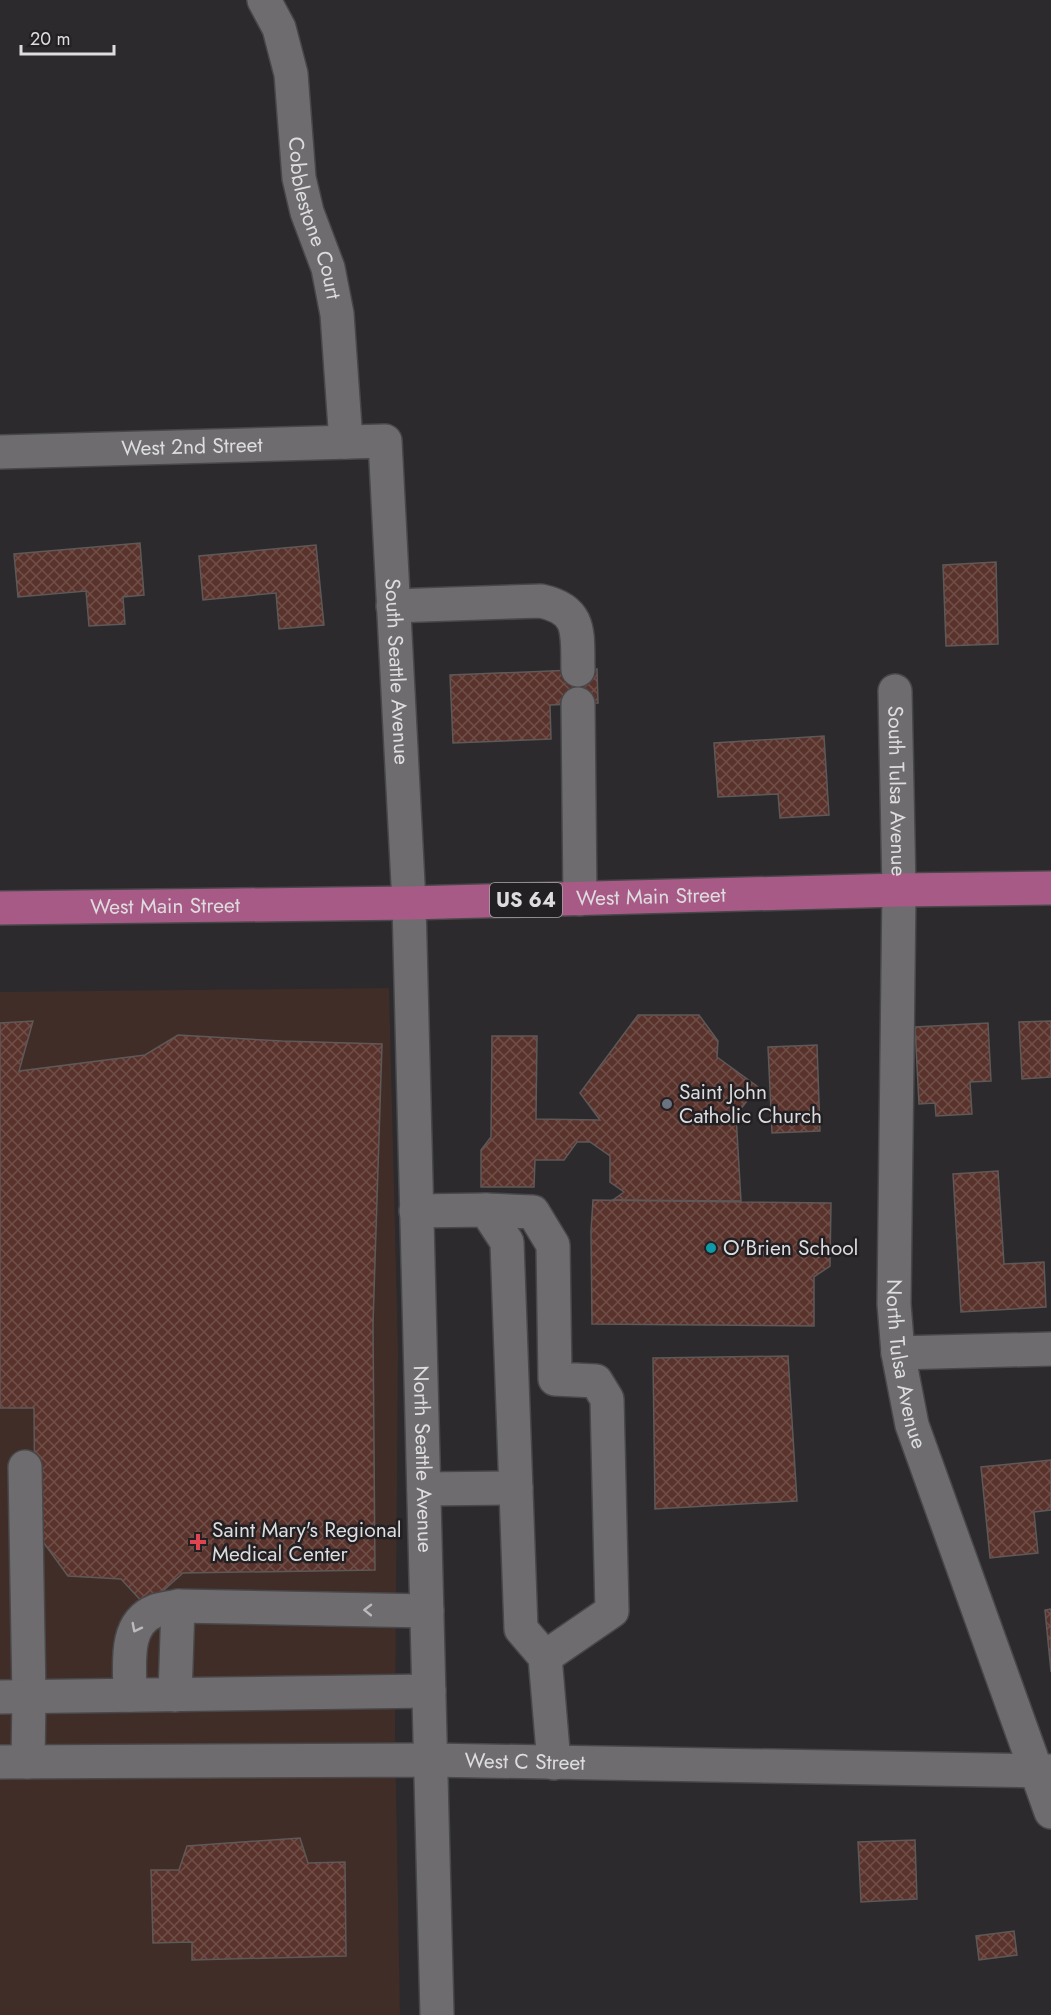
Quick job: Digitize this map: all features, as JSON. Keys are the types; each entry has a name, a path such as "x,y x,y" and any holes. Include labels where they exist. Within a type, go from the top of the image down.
{"main road":[{"name":"West Main Street","path":"0,908 409,903 1051,888"}],"street":[{"name":"Cobblestone Court","path":"264,0 279,28 291,74 299,178 307,212 328,268 337,314 346,442"},
{"name":"West 2nd Street","path":"0,452 385,441"},
{"name":"South Seattle Avenue","path":"385,441 409,903"},
{"path":"393,606 541,601 555,604 566,610 577,632 578,670"},
{"name":"South Tulsa Avenue","path":"895,691 900,890"},
{"path":"578,704 580,899"},
{"name":"North Tulsa Avenue","path":"900,890 894,1304 898,1353 912,1425 1044,1771 1051,1812"},
{"name":"North Seattle Avenue","path":"409,903 437,2015"},
{"path":"486,1210 507,1242 521,1629 545,1657 554,1762"},
{"path":"416,1211 533,1212 553,1245 555,1379"},
{"path":"898,1353 1051,1349"},
{"path":"512,1379 596,1381 607,1399 612,1611 545,1657"},
{"path":"14,1762 25,1467"},
{"path":"424,1489 516,1488"},
{"path":"130,1695 132,1634 140,1620 156,1610 178,1606 427,1611"},
{"path":"175,1695 178,1606"},
{"path":"15,1697 429,1691"},
{"name":"West C Street","path":"14,1762 431,1760 1044,1771"}],"shaded area":[{"name":"Saint Mary's Regional Medical Center","path":"389,988 398,1352 395,1731 400,2015 0,2015 0,992"}],"building":[{"path":"140,543 144,595 123,597 125,624 89,626 86,591 18,597 14,554"},
{"path":"316,545 324,625 279,629 276,593 203,600 199,556"},
{"path":"996,562 998,644 946,646 943,565"},
{"path":"597,669 598,703 550,705 551,739 453,743 450,675"},
{"path":"824,736 829,815 780,818 778,794 718,797 714,743"},
{"name":"Saint John Catholic Church","path":"638,1015 699,1015 718,1041 717,1057 758,1087 736,1115 741,1201 613,1200 624,1192 610,1182 610,1156 590,1142 577,1142 564,1160 535,1160 534,1187 481,1187 481,1150 491,1137 492,1036 537,1036 536,1119 600,1120 580,1093"},
{"path":"33,1021 19,1071 145,1055 178,1035 382,1044 373,1324 375,1570 183,1573 146,1606 121,1579 68,1576 35,1531 34,1408 0,1408 0,1023"},
{"path":"1051,1021 1051,1077 1022,1079 1019,1022"},
{"path":"988,1023 991,1081 970,1082 972,1114 936,1116 935,1103 919,1104 915,1027"},
{"path":"817,1045 820,1131 772,1133 768,1047"},
{"path":"998,1171 1004,1264 1044,1262 1046,1307 961,1312 953,1174"},
{"name":"O'Brien School","path":"593,1200 831,1203 830,1266 814,1277 814,1326 592,1324"},
{"path":"788,1356 797,1501 655,1509 653,1358"},
{"path":"1051,1460 1051,1510 1034,1512 1038,1553 990,1558 981,1467"},
{"path":"1051,1609 1051,1672 1045,1610"},
{"path":"300,1838 308,1863 345,1862 346,1956 192,1960 192,1942 153,1943 151,1870 179,1870 187,1846"},
{"path":"915,1840 917,1899 861,1902 858,1842"},
{"path":"1014,1931 1017,1955 979,1960 976,1936"}],"place":[{"name":"Saint John Catholic Church","path":"667,1104"},
{"name":"O'Brien School","path":"711,1248"},
{"name":"Saint Mary's Regional Medical Center","path":"198,1542"}]}
